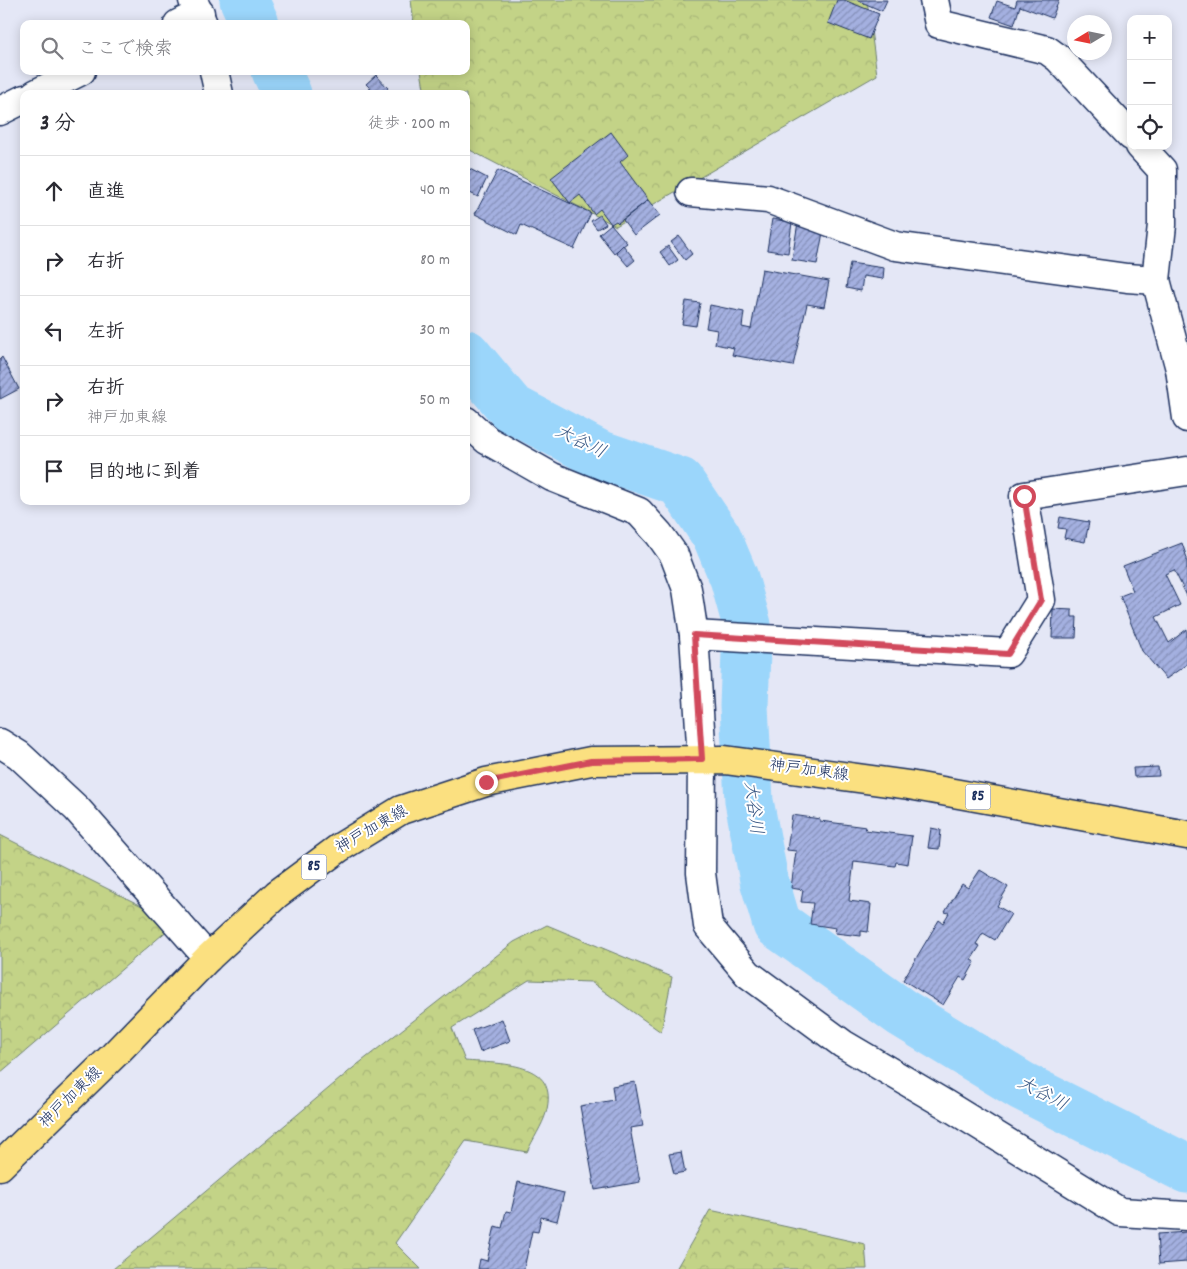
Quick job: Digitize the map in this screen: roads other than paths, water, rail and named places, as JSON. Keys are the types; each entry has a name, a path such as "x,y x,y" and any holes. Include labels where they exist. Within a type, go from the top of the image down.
{"main road":[{"name":"神戸加東線","path":"0,1166 114,1055 208,958 277,894 340,848 401,810 486,782 591,761 713,759 909,785 1187,835"}],"street":[{"path":"934,0 939,24 1046,50 1058,58 1127,132"},
{"path":"43,90 73,75"},
{"path":"215,75 218,90"},
{"path":"0,111 20,101"},
{"path":"1144,150 1162,170 1162,225 1156,280 1180,368 1187,418"},
{"path":"692,192 768,199 895,246 1156,280"},
{"path":"470,425 487,440 552,477 639,512 659,534 674,556 703,635 713,759 701,873 708,926 748,974 843,1044 946,1104 1120,1212 1187,1216"},
{"path":"703,635 1008,654 1041,600 1024,496 1187,471"},
{"path":"0,743 19,755 77,809 208,958"}],"waterway":[{"name":"大谷川","path":"244,0 253,20"},
{"name":"大谷川","path":"278,75 285,90"},
{"name":"大谷川","path":"470,359 511,408 598,454 680,482 717,537 734,578 747,625 744,706 749,801 764,880 777,924 902,1013 1022,1086 1187,1169"}]}
